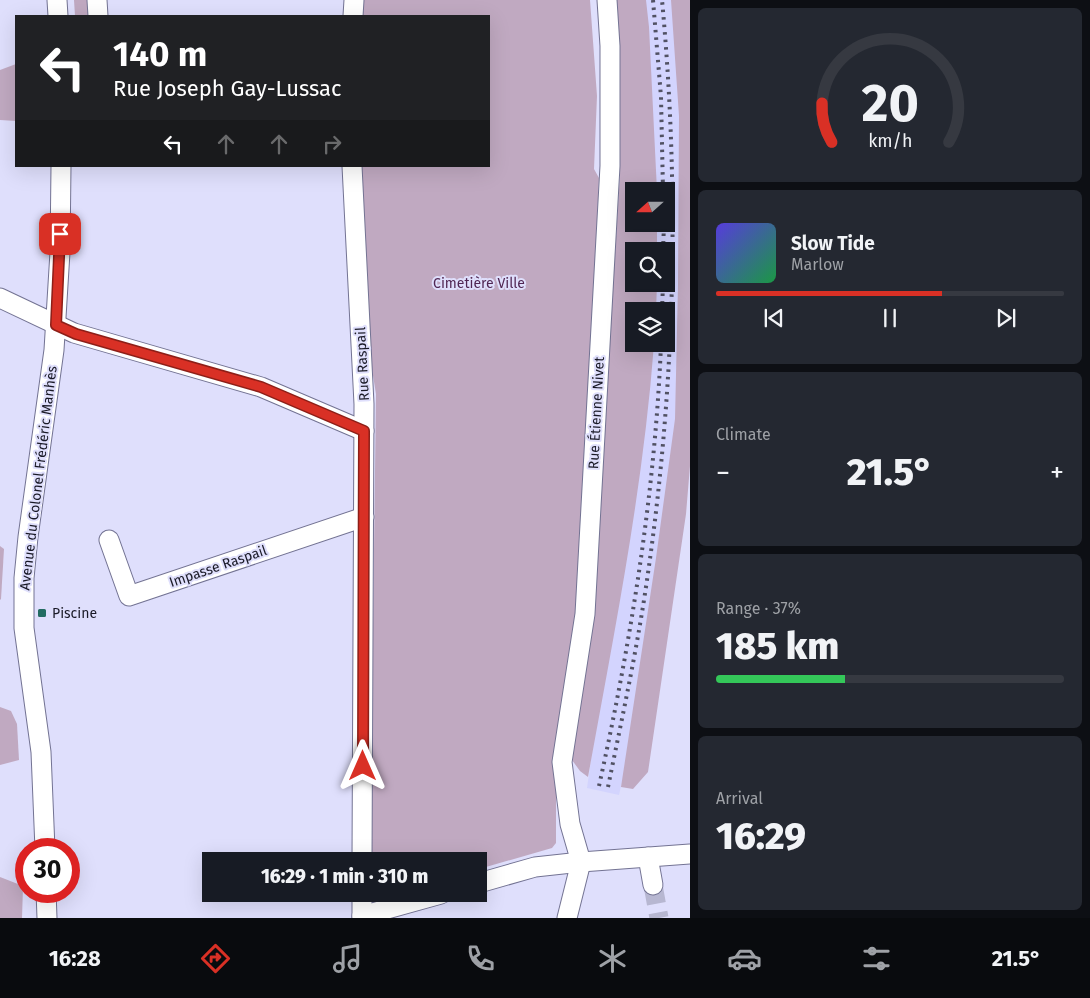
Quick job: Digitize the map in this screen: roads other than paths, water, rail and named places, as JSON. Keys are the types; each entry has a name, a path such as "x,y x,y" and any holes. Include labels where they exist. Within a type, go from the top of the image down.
{"street":[{"path":"58,0 58,15"},
{"path":"97,0 98,15"},
{"path":"353,15 354,0"},
{"name":"Rue Étienne Nivet","path":"581,862 570,824 562,762 585,614 610,166 610,46 607,0"},
{"name":"Avenue du Colonel Frédéric Manhès","path":"45,838 41,752 24,628 24,578 54,350 60,252 61,167"},
{"name":"Rue Raspail","path":"352,167 364,431 362,852"},
{"path":"0,298 76,334 261,387 364,431"},
{"name":"Impasse Raspail","path":"110,540 128,596 364,517"},
{"path":"487,881 535,867 690,854"},
{"path":"648,857 653,885"},
{"path":"567,918 581,862"},
{"path":"362,902 362,917 414,902"},
{"path":"46,903 47,918"}],"tunnel":[{"path":"653,885 659,918"}],"railway":[{"path":"653,0 661,97 663,182"},
{"path":"608,787 643,606 664,436 669,363 673,218 668,72 662,0"},
{"path":"663,242 664,232"},
{"path":"662,302 663,292"},
{"path":"599,786 611,731 640,566 653,456 661,352"}],"place":[{"name":"Piscine","path":"42,613"}],"park label":[{"name":"Cimetière Ville","path":"479,283"}]}
